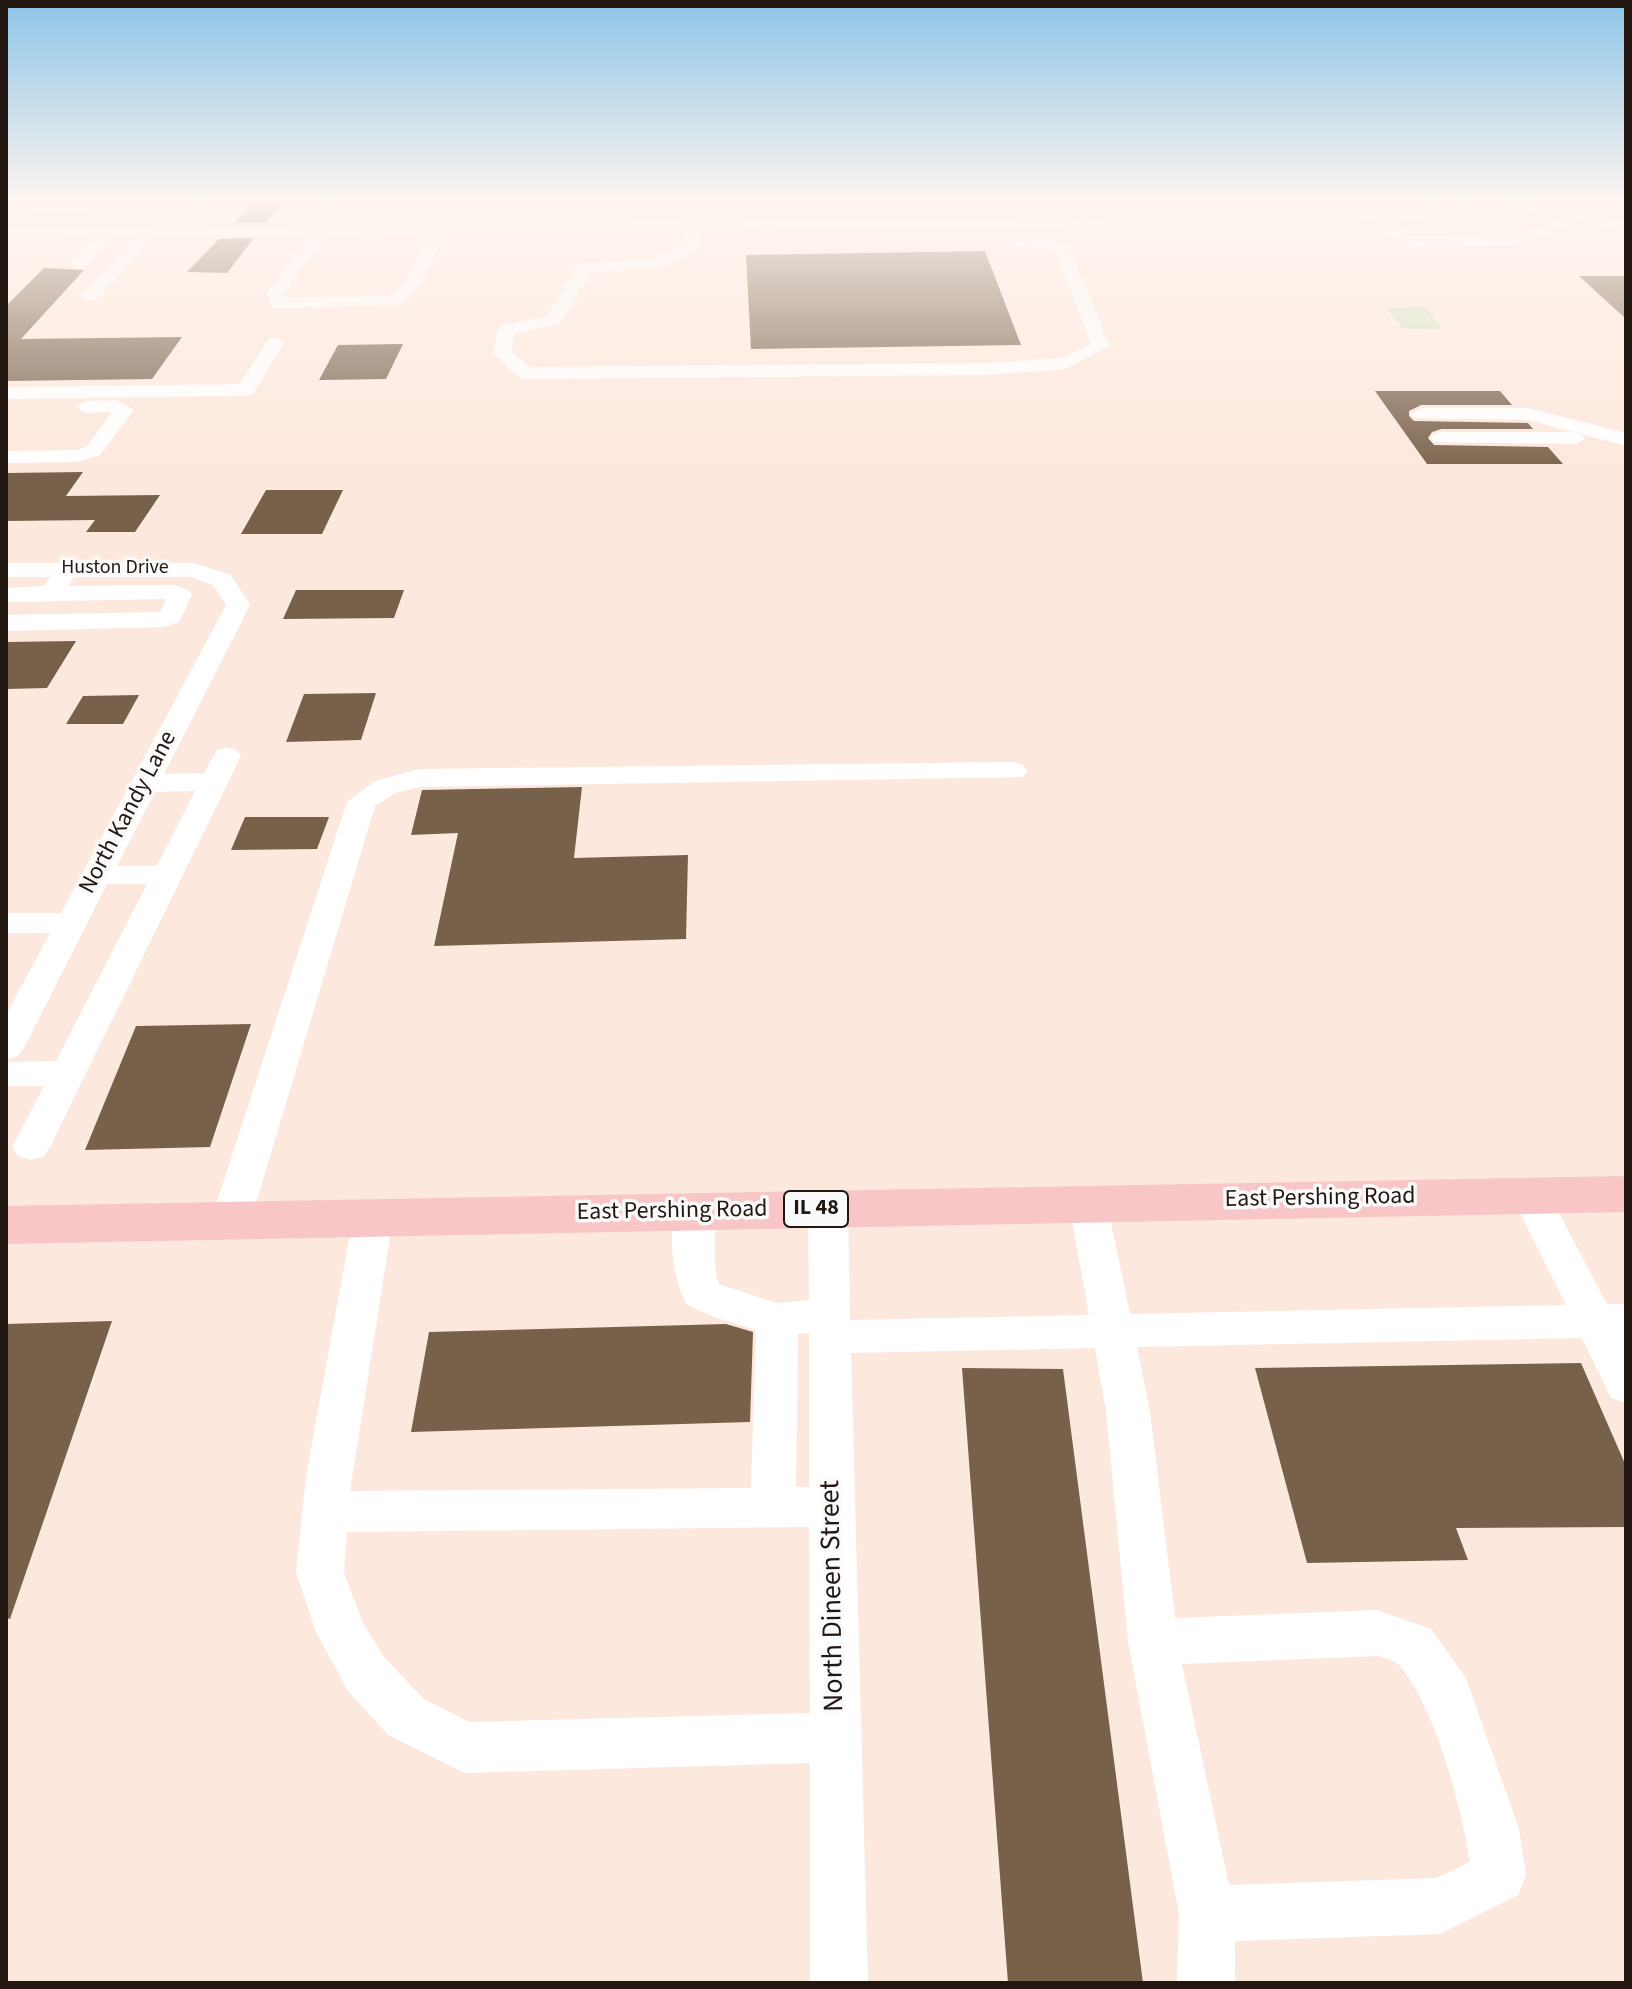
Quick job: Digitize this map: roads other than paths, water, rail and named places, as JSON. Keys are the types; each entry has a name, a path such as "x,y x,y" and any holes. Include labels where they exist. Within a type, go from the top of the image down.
{"main road":[{"name":"East Pershing Road","path":"6,1225 1626,1194"}],"street":[{"path":"90,296 94,292"},
{"path":"277,292 278,303 395,301 410,292"},
{"path":"570,292 554,320 505,330 502,353 525,373 985,369 1065,363 1101,346 1080,292"},
{"path":"6,393 246,390 275,343"},
{"path":"6,408 116,406 124,410 93,451 76,456 6,457"},
{"path":"1421,414 1528,414 1621,439"},
{"path":"1441,438 1621,439"},
{"path":"51,593 67,569"},
{"name":"Huston Drive","path":"6,570 181,569 222,580"},
{"name":"North Kandy Lane","path":"6,1047 238,605 222,580"},
{"path":"6,595 174,592 180,595 170,617 164,619 6,623"},
{"path":"31,1147 220,769 145,783"},
{"path":"231,1220 362,802 385,787 419,778 1013,771"},
{"path":"98,875 167,875"},
{"path":"6,923 72,923"},
{"path":"6,983 40,983"},
{"path":"6,1074 67,1073"},
{"path":"1530,1195 1610,1320 1626,1385"},
{"path":"1088,1204 1128,1411 1153,1642 1207,1914 1206,1983"},
{"name":"North Dineen Street","path":"828,1209 839,1983"},
{"path":"694,1211 694,1272 702,1294 729,1306 777,1319 830,1326 1113,1332 1610,1320"},
{"path":"373,1218 325,1512 320,1572 341,1632 366,1674 406,1717 465,1748 835,1737"},
{"path":"773,1508 777,1319"},
{"path":"325,1512 833,1507"},
{"path":"1153,1642 1377,1633 1414,1645 1448,1695 1492,1829 1499,1876 1440,1906 1207,1914"}]}
